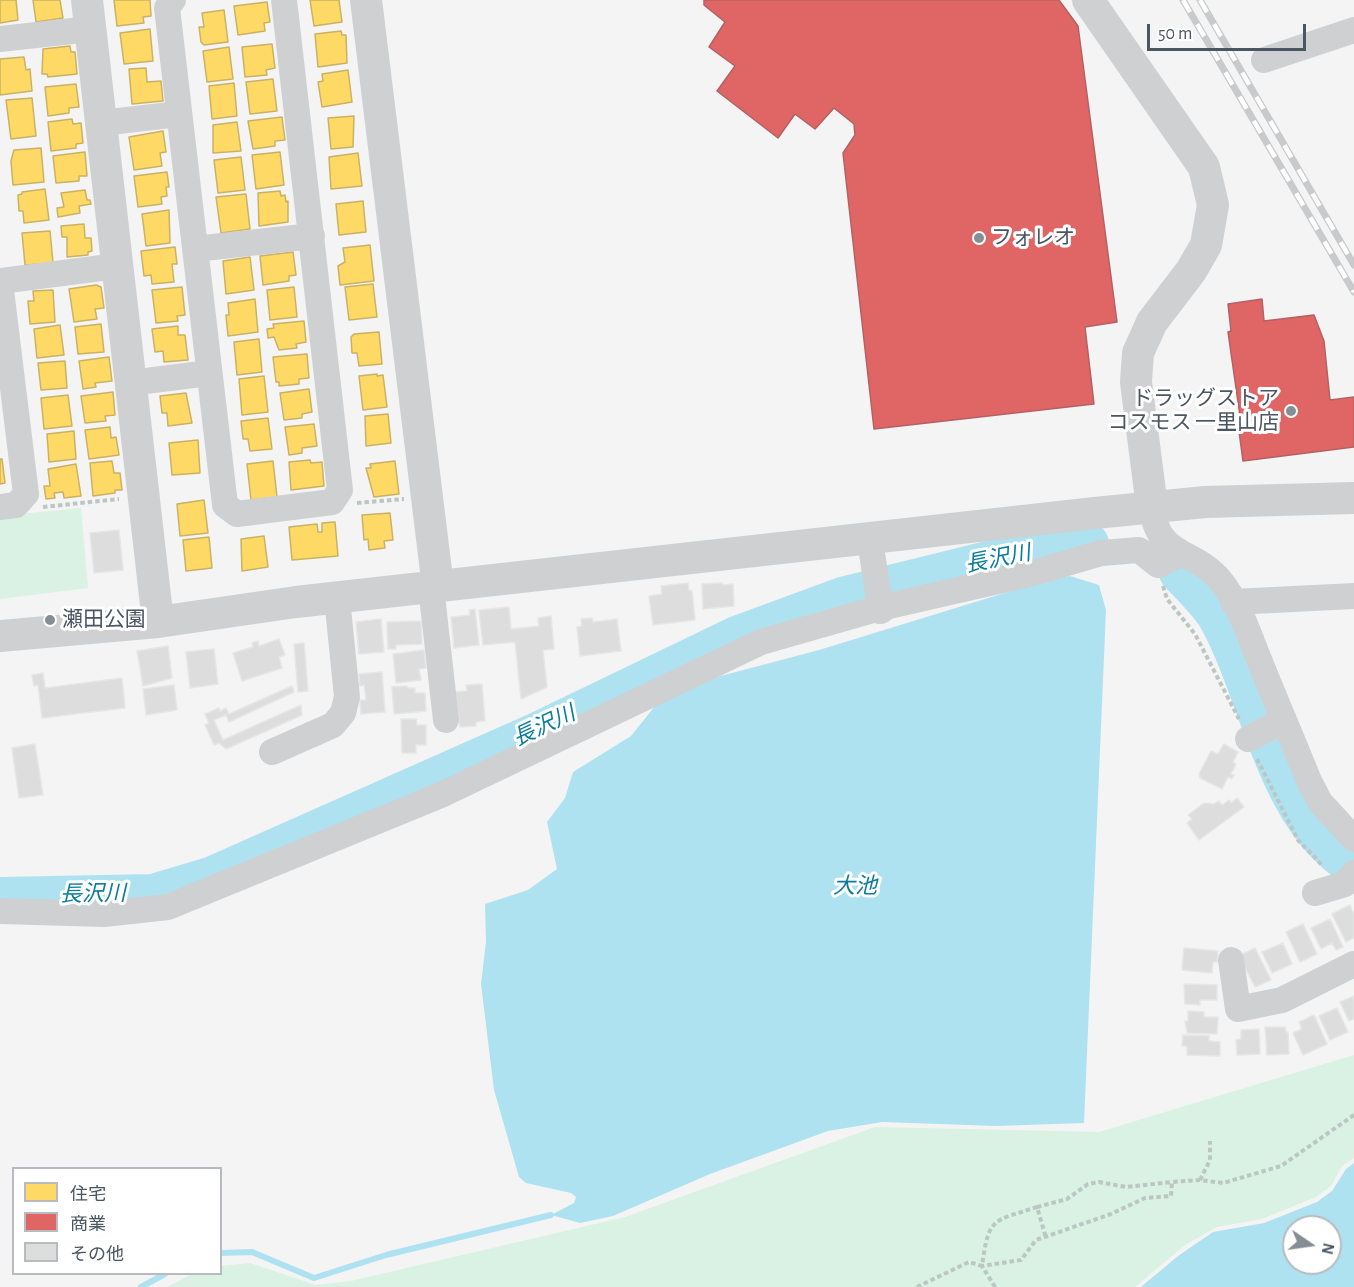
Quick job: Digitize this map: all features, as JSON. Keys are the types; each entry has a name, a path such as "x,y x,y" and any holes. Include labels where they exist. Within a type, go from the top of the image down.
{"street":[{"path":"172,0 167,8 225,505 237,514 332,502 337,498 340,490 284,0"},
{"path":"366,0 425,497 446,720"},
{"path":"1088,0 1204,167 1213,206 1206,244 1191,271 1152,322 1138,353 1137,382 1156,530 1163,540 1180,554 1210,571 1221,581 1233,602 1320,802 1354,839"},
{"path":"0,39 88,15 158,622"},
{"path":"1264,60 1354,30"},
{"path":"101,123 179,114"},
{"path":"195,249 312,236"},
{"path":"11,503 26,494 0,281 117,266"},
{"path":"130,383 209,373"},
{"path":"0,636 158,622 337,598 1152,507 1286,498 1354,498"},
{"path":"870,539 880,607"},
{"path":"0,911 104,914 168,907 441,795 761,642 880,607 1033,573 1101,554 1139,550 1158,565 1180,554"},
{"path":"1233,602 1354,596"},
{"path":"272,752 333,725 344,713 347,697 337,598"},
{"path":"1249,739 1283,720"},
{"path":"1315,892 1350,878"},
{"path":"1231,960 1238,1010 1282,1000 1354,964"}],"path":[{"path":"11,503 35,508 144,497"},
{"path":"337,498 351,504 425,497"},
{"path":"995,1287 982,1266 987,1231 996,1220 1067,1199 1088,1184 1099,1182 1126,1187 1200,1180 1223,1183 1281,1166 1354,1115"},
{"path":"1200,1180 1210,1160 1210,1141"},
{"path":"917,1287 969,1262 982,1266 1022,1260 1036,1240 1111,1214 1144,1198 1171,1196 1172,1182"},
{"path":"1037,1208 1046,1238"}],"green space":[{"path":"81,508 88,588 0,599 0,516"},
{"path":"1354,1055 1354,1158 1342,1166 1331,1186 1316,1197 1262,1219 1217,1227 1185,1245 1135,1287 167,1287 190,1275 222,1275 222,1266 250,1263 316,1285 351,1281 625,1217 875,1127 1099,1132"}],"water":[{"name":"大池","path":"1070,576 1099,585 1106,610 1084,1123 996,1126 882,1122 828,1131 710,1174 613,1216 580,1223 551,1215 574,1203 576,1197 571,1193 526,1183 519,1177 494,1090 481,984 486,941 485,904 528,890 557,869 547,822 565,798 573,772 631,736 655,706 713,678 819,650 1050,579"},
{"path":"1354,1163 1354,1287 1141,1287 1178,1256 1213,1232 1264,1223 1282,1216 1282,1275 1342,1275 1342,1215 1284,1215 1317,1202 1332,1191 1346,1169"}],"building: 住宅":[{"path":"0,0 16,0 18,20 0,23"},
{"path":"33,0 60,0 63,18 36,22"},
{"path":"114,0 150,0 151,16 143,17 144,23 117,26"},
{"path":"310,0 339,0 342,22 314,26"},
{"path":"267,2 270,22 264,23 265,31 238,35 234,6"},
{"path":"224,10 228,42 204,45 201,42 199,27 204,27 202,13"},
{"path":"150,29 153,61 124,64 120,33"},
{"path":"341,31 342,35 346,35 347,63 318,67 315,34"},
{"path":"272,44 275,68 266,70 267,75 245,77 242,47"},
{"path":"70,46 71,52 75,52 77,74 48,77 47,74 42,74 43,49"},
{"path":"229,47 233,79 207,82 203,51"},
{"path":"24,57 26,70 30,69 32,91 0,95 0,59"},
{"path":"146,68 147,82 161,81 163,101 132,104 129,69"},
{"path":"348,70 352,102 322,107 318,82 323,81 322,74"},
{"path":"273,79 277,111 250,114 246,82"},
{"path":"234,83 237,116 212,119 209,86"},
{"path":"76,84 79,107 69,108 69,113 48,116 45,87"},
{"path":"32,98 36,136 11,139 6,100"},
{"path":"354,116 353,147 331,149 328,118"},
{"path":"282,117 285,140 275,141 275,146 253,149 248,121"},
{"path":"72,119 73,124 81,123 83,143 76,144 76,148 51,151 48,122"},
{"path":"237,122 241,151 213,153 213,125"},
{"path":"163,131 166,152 160,153 162,166 134,170 129,137"},
{"path":"41,148 44,182 13,185 11,161 14,150"},
{"path":"85,152 87,176 79,176 79,181 56,183 53,156"},
{"path":"280,152 284,185 256,189 252,155"},
{"path":"358,153 362,186 331,189 329,157"},
{"path":"241,157 245,190 218,193 214,160"},
{"path":"167,172 169,187 166,187 167,196 161,197 162,204 138,207 134,176"},
{"path":"45,189 49,220 24,223 23,211 19,211 18,195 22,192"},
{"path":"85,190 87,200 90,200 91,204 79,206 80,213 58,217 57,208 64,207 61,193"},
{"path":"280,191 281,196 285,195 286,202 288,201 288,222 259,226 258,193"},
{"path":"246,194 250,229 221,233 216,197"},
{"path":"363,201 366,232 339,235 336,204"},
{"path":"169,210 170,243 146,246 142,214"},
{"path":"84,224 85,238 91,238 92,251 88,252 88,255 67,257 67,237 62,237 61,226"},
{"path":"50,231 53,263 25,265 22,233"},
{"path":"370,245 374,281 340,285 338,266 345,262 343,248"},
{"path":"175,247 177,264 172,264 174,282 152,284 151,275 144,276 141,251"},
{"path":"293,252 296,275 289,276 289,281 263,285 260,256"},
{"path":"250,257 254,290 226,294 223,261"},
{"path":"373,284 377,317 349,320 345,287"},
{"path":"96,285 101,287 104,308 95,309 97,319 74,322 69,289"},
{"path":"182,287 185,315 177,316 178,321 156,323 152,290"},
{"path":"294,287 297,317 270,320 267,290"},
{"path":"53,290 55,322 30,324 28,301 34,301 33,291"},
{"path":"255,299 258,332 228,336 226,315 229,315 228,303"},
{"path":"304,321 306,342 296,344 297,348 279,350 274,337 268,338 267,329 274,328 273,324"},
{"path":"101,324 104,352 78,354 75,327"},
{"path":"60,325 64,355 37,358 34,329"},
{"path":"178,326 178,335 185,335 188,360 164,362 163,351 155,352 152,329"},
{"path":"379,332 382,364 359,366 357,353 352,353 351,337 354,334"},
{"path":"259,339 262,372 237,375 234,342"},
{"path":"307,354 309,378 299,379 299,384 279,386 279,382 276,382 273,357"},
{"path":"109,357 112,381 95,383 96,387 83,389 79,361"},
{"path":"65,361 67,388 41,390 38,363"},
{"path":"377,374 377,376 383,375 387,407 363,410 359,376"},
{"path":"264,376 268,412 242,415 239,379"},
{"path":"309,389 312,412 302,414 302,418 284,420 280,393"},
{"path":"113,392 115,415 105,416 106,421 85,423 81,396"},
{"path":"186,393 192,423 168,426 167,413 162,413 160,396"},
{"path":"68,395 72,426 44,429 41,398"},
{"path":"388,414 391,443 366,446 365,416"},
{"path":"268,418 272,449 250,451 248,439 243,439 241,421"},
{"path":"314,424 317,446 302,448 302,453 289,455 285,427"},
{"path":"110,427 111,438 116,437 119,455 89,459 85,430"},
{"path":"74,431 76,459 49,462 47,434"},
{"path":"198,440 200,473 172,475 169,443"},
{"path":"0,459 2,459 5,483 0,484"},
{"path":"310,460 311,463 322,462 324,486 291,490 289,462"},
{"path":"112,461 114,473 120,473 122,490 93,496 90,463"},
{"path":"273,461 277,497 251,500 247,464"},
{"path":"395,461 399,494 374,497 366,468 371,468 370,464"},
{"path":"76,464 81,496 64,498 63,492 54,493 55,498 46,499 44,486 50,486 48,469"},
{"path":"204,500 208,533 180,536 177,504"},
{"path":"390,513 393,540 384,541 385,548 369,550 368,539 364,540 362,515"},
{"path":"335,522 338,556 292,560 289,527 317,524 318,532 322,532 322,523"},
{"path":"264,536 268,567 242,571 241,539"},
{"path":"209,537 212,568 186,571 183,540"}],"building: 商業":[{"name":"フォレオ","path":"704,0 1059,0 1078,26 1117,322 1085,327 1094,404 874,429 843,153 855,135 854,124 834,108 815,129 795,114 778,138 717,91 735,66 709,47 725,22 704,5"},
{"path":"1262,299 1264,321 1314,315 1324,341 1330,400 1354,397 1354,447 1243,461 1238,424 1241,423 1228,332 1231,331 1228,304"}],"building: その他":[{"path":"119,530 123,570 94,573 90,533"},
{"path":"688,583 689,590 692,591 695,620 653,625 649,596 662,594 661,586"},
{"path":"722,583 723,585 733,584 734,606 703,609 702,584"},
{"path":"509,607 511,629 539,626 538,618 551,616 554,649 543,650 547,687 521,699 515,642 483,645 479,610"},
{"path":"475,609 479,645 454,648 451,617 470,615 469,610"},
{"path":"592,618 593,622 617,619 621,651 580,656 577,627 582,626 581,619"},
{"path":"381,619 384,652 359,654 356,622"},
{"path":"421,621 422,644 396,645 396,649 388,649 387,622"},
{"path":"279,639 285,655 279,657 282,668 242,681 233,653 253,647 252,643 258,641 259,646"},
{"path":"304,643 308,691 298,692 294,644"},
{"path":"168,646 172,678 143,686 137,651"},
{"path":"214,649 218,684 190,688 186,652"},
{"path":"424,650 426,668 419,669 421,680 396,683 393,654"},
{"path":"382,672 385,712 361,714 360,700 366,700 364,685 360,686 359,674"},
{"path":"43,673 45,688 122,678 125,708 42,718 38,685 34,686 32,675"},
{"path":"482,684 485,721 476,722 476,726 460,727 455,692 467,691 466,685"},
{"path":"174,685 177,710 146,715 143,689"},
{"path":"292,686 294,692 229,722 226,715 214,720 223,740 301,705 302,715 226,749 219,743 214,745 205,725 209,723 205,714 219,708 220,711 226,708 229,714"},
{"path":"392,687 415,688 415,693 425,693 426,711 394,714"},
{"path":"401,719 416,719 417,725 426,725 426,745 416,745 416,753 402,753"},
{"path":"35,744 43,795 19,798 12,748"},
{"path":"1224,744 1238,752 1233,762 1236,764 1231,774 1234,775 1232,779 1228,777 1222,789 1200,778 1199,774 1211,751 1218,754"},
{"path":"1237,798 1244,807 1199,840 1187,823 1192,819 1188,815 1204,803 1214,804 1219,801 1222,805 1229,800 1231,803"},
{"path":"1350,905 1354,914 1354,938 1346,942 1332,914"},
{"path":"1330,919 1343,947 1336,950 1332,943 1321,949 1311,928"},
{"path":"1303,924 1317,954 1300,962 1286,932"},
{"path":"1283,943 1292,964 1272,973 1262,952"},
{"path":"1184,948 1218,951 1217,962 1213,962 1212,973 1182,970"},
{"path":"1255,948 1271,980 1255,987 1239,956"},
{"path":"1184,984 1217,985 1217,1000 1200,1000 1200,1005 1185,1004"},
{"path":"1354,996 1354,1019 1349,1021 1340,1002"},
{"path":"1337,1008 1348,1032 1330,1040 1319,1016"},
{"path":"1188,1011 1204,1012 1204,1017 1218,1017 1217,1034 1187,1033 1185,1021 1188,1021"},
{"path":"1314,1015 1327,1044 1303,1055 1293,1033 1302,1029 1299,1022"},
{"path":"1265,1027 1285,1027 1288,1032 1289,1054 1267,1055"},
{"path":"1259,1029 1260,1054 1237,1055 1236,1040 1241,1039 1241,1030"},
{"path":"1183,1035 1209,1036 1209,1041 1220,1042 1220,1056 1187,1055 1187,1046 1182,1046"}],"waterway":[{"name":"長沢川","path":"0,896 153,893 210,876 537,731 736,635 842,596 988,560 1090,543"},
{"name":"長沢川","path":"1178,573 1204,600 1217,618 1246,683 1272,754 1305,819 1327,846 1354,868"},
{"path":"222,1253 252,1252 314,1278 386,1255 551,1215"},
{"path":"141,1287 163,1275"}],"railway":[{"path":"1183,0 1354,292"},
{"path":"1200,0 1354,265"}],"place":[{"name":"フォレオ","path":"979,238"},
{"name":"ドラッグストア コスモス 一里山店","path":"1291,411"},
{"name":"瀬田公園","path":"50,620"}]}
